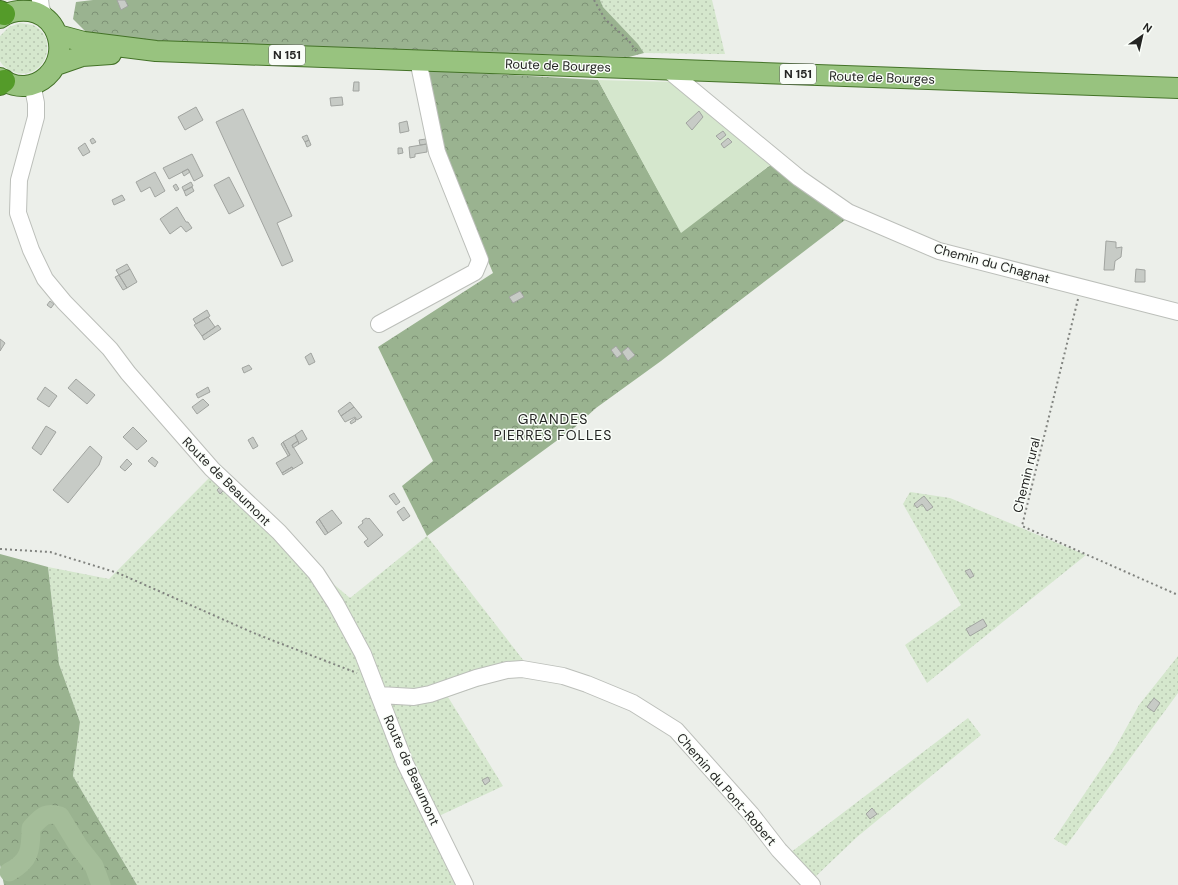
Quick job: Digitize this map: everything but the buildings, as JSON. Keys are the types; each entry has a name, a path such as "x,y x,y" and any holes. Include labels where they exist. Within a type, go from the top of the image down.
{"main road":[{"path":"1,81 18,85 32,84 42,80 50,74 56,64 60,50 58,35 43,9 32,11 8,11"},
{"name":"N 151","path":"58,35 84,42 156,51 418,60"},
{"name":"N 151","path":"56,64 82,56 156,51"},
{"name":"Route de Bourges","path":"418,60 1178,88"}],"street":[{"path":"379,324 475,272 480,260 437,152 418,60"},
{"name":"Chemin du Chagnat","path":"657,69 799,178 848,212 939,251 1081,286 1178,312"},
{"name":"Route de Beaumont","path":"32,84 36,103 36,117 19,180 18,213 30,250 45,279 64,302 110,349 128,373 212,469 279,532 316,573 336,604 360,648 406,763 465,885"},
{"name":"Chemin du Pont-Robert","path":"379,695 414,697 430,694 476,678 507,670 522,669 563,676 633,703 676,730 812,885"}],"path":[{"path":"594,0 605,19 657,69"},
{"name":"Chemin rural","path":"1081,286 1022,526 1178,594"},
{"path":"0,549 50,552 118,572 256,634 373,680"}],"green space":[{"path":"93,0 600,0 603,7 638,44 644,53 629,57 151,42 91,37 73,19 76,2"},
{"path":"600,0 712,0 725,54 644,53 638,44 603,7"},
{"path":"20,23 33,25 42,32 46,40 47,49 45,58 40,66 32,72 22,74 9,70 0,61 0,36 9,27"},
{"path":"423,70 598,80 681,232 773,163 810,195 845,220 661,361 596,408 574,428 427,536 402,486 433,461 378,347 493,273 453,178"},
{"path":"598,80 674,82 773,163 681,233"},
{"path":"212,475 274,534 350,598 427,536 527,665 508,676 448,697 503,786 439,816 473,885 137,885 73,776 80,722 59,664 48,567 109,579"},
{"path":"910,492 950,498 1086,555 927,683 905,645 961,605 903,504"},
{"path":"0,554 48,567 59,664 80,722 73,776 137,885 4,885 0,865"},
{"path":"1178,656 1178,693 1066,846 1054,839 1114,750 1139,705"},
{"path":"968,718 981,735 857,837 814,878 790,853"}],"waterway":[{"path":"9,872 21,864 28,854 31,843 31,828 40,818 50,814 60,816 79,847 94,866 101,885"}],"district":[{"name":"GRANDES PIERRES FOLLES","path":"553,428"}]}
